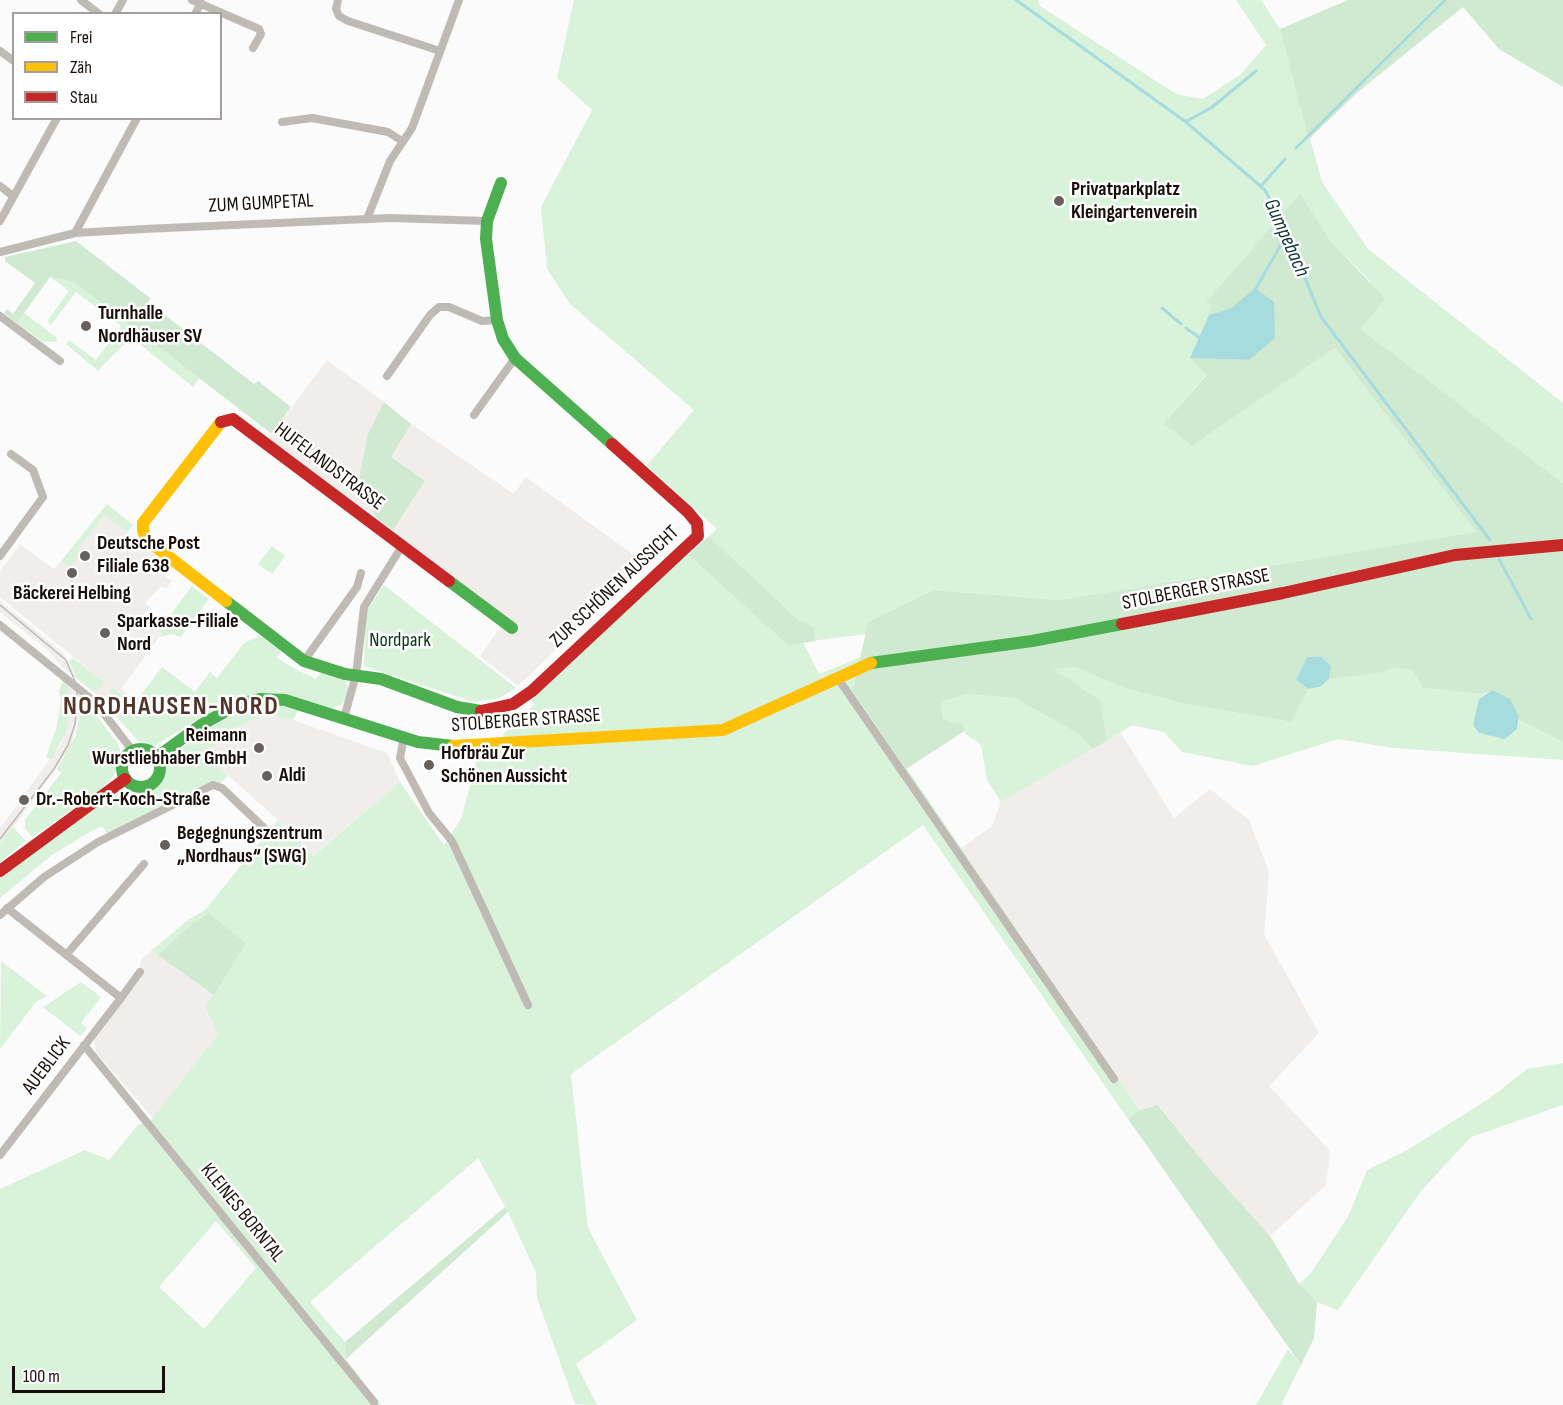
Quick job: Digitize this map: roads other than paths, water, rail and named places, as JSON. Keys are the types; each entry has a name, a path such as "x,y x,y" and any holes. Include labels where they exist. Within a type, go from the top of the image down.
{"main road":[{"path":"486,221 501,183"},
{"name":"ZUR SCHÖNEN AUSSICHT","path":"356,675 381,679 469,710 481,711 513,704 532,691 632,595 698,536 697,523 688,512 515,358 504,339 497,320 486,239 486,221"},
{"name":"HUFELANDSTRASSE","path":"304,661 147,540 143,531 143,523 225,418 233,420 512,628"},
{"name":"STOLBERGER STRASSE","path":"157,757 201,725 239,704 260,699 285,700 437,746 472,746 672,731 723,730 872,663 1032,641 1283,593 1455,555 1563,545"},
{"path":"304,661 329,670 356,675"},
{"path":"143,748 157,757 160,770 155,782 136,787 125,779 122,766 127,754 132,750 143,748"},
{"path":"0,871 125,779"}],"street":[{"path":"81,0 96,12"},
{"path":"338,0 336,9 339,16 348,21 440,51"},
{"path":"367,219 390,161 412,128 459,0"},
{"path":"197,2 220,12"},
{"path":"222,13 259,29 261,34 253,48"},
{"path":"282,122 312,118 387,132 402,141"},
{"path":"0,221 56,120"},
{"path":"75,233 136,120"},
{"path":"0,186 14,196"},
{"name":"ZUM GUMPETAL","path":"0,252 75,233 367,219 486,221"},
{"path":"387,376 430,315 440,308 450,307 482,321 497,320"},
{"path":"0,316 60,361"},
{"path":"474,415 515,358"},
{"path":"0,556 43,497 33,470 11,454"},
{"path":"344,718 356,675 360,620 364,607 402,546"},
{"path":"304,661 357,587 361,573"},
{"path":"0,625 95,702 132,750"},
{"path":"837,677 1114,1079"},
{"path":"404,737 400,758 429,813 452,841 528,1005"},
{"path":"0,915 44,877 98,842 213,785 222,788 265,829"},
{"path":"66,955 144,864"},
{"path":"7,908 120,998"},
{"name":"AUEBLICK","path":"0,1155 140,972"},
{"name":"KLEINES BORNTAL","path":"84,1045 374,1402"}],"water":[{"path":"1255,288 1274,302 1275,338 1249,360 1190,358 1209,315 1232,308"},
{"path":"1307,657 1322,657 1331,666 1329,679 1320,687 1308,689 1296,680"},
{"path":"1492,690 1510,699 1519,717 1517,729 1505,739 1479,733 1473,725 1479,699"}],"waterway":[{"name":"Gumpebach","path":"1016,0 1186,122 1265,190 1287,234 1321,317 1490,540"},
{"path":"1296,148 1445,0"},
{"path":"1187,121 1211,108 1256,71"},
{"path":"1261,186 1285,159"},
{"path":"1255,290 1287,234"},
{"path":"1162,308 1181,324"},
{"path":"1186,328 1200,338"},
{"name":"Gumpebach","path":"1499,559 1531,619"}],"tram line":[{"path":"0,605 66,660 77,686 75,724 68,745 54,769 0,839"}],"place":[{"name":"Privatparkplatz Kleingartenverein","path":"1059,201"},
{"name":"Turnhalle Nordhäuser SV","path":"86,326"},
{"name":"Deutsche Post Filiale 638","path":"85,556"},
{"name":"Bäckerei Helbing","path":"72,573"},
{"name":"Sparkasse-Filiale Nord","path":"105,633"},
{"name":"Reimann Wurstliebhaber GmbH","path":"259,748"},
{"name":"Hofbräu Zur Schönen Aussicht","path":"429,765"},
{"name":"Aldi","path":"267,776"},
{"name":"Dr.-Robert-Koch-Straße","path":"24,800"},
{"name":"Begegnungszentrum „Nordhaus“ (SWG)","path":"165,845"}],"district":[{"name":"NORDHAUSEN-NORD","path":"171,707"}],"park label":[{"name":"Nordpark","path":"400,641"}]}
